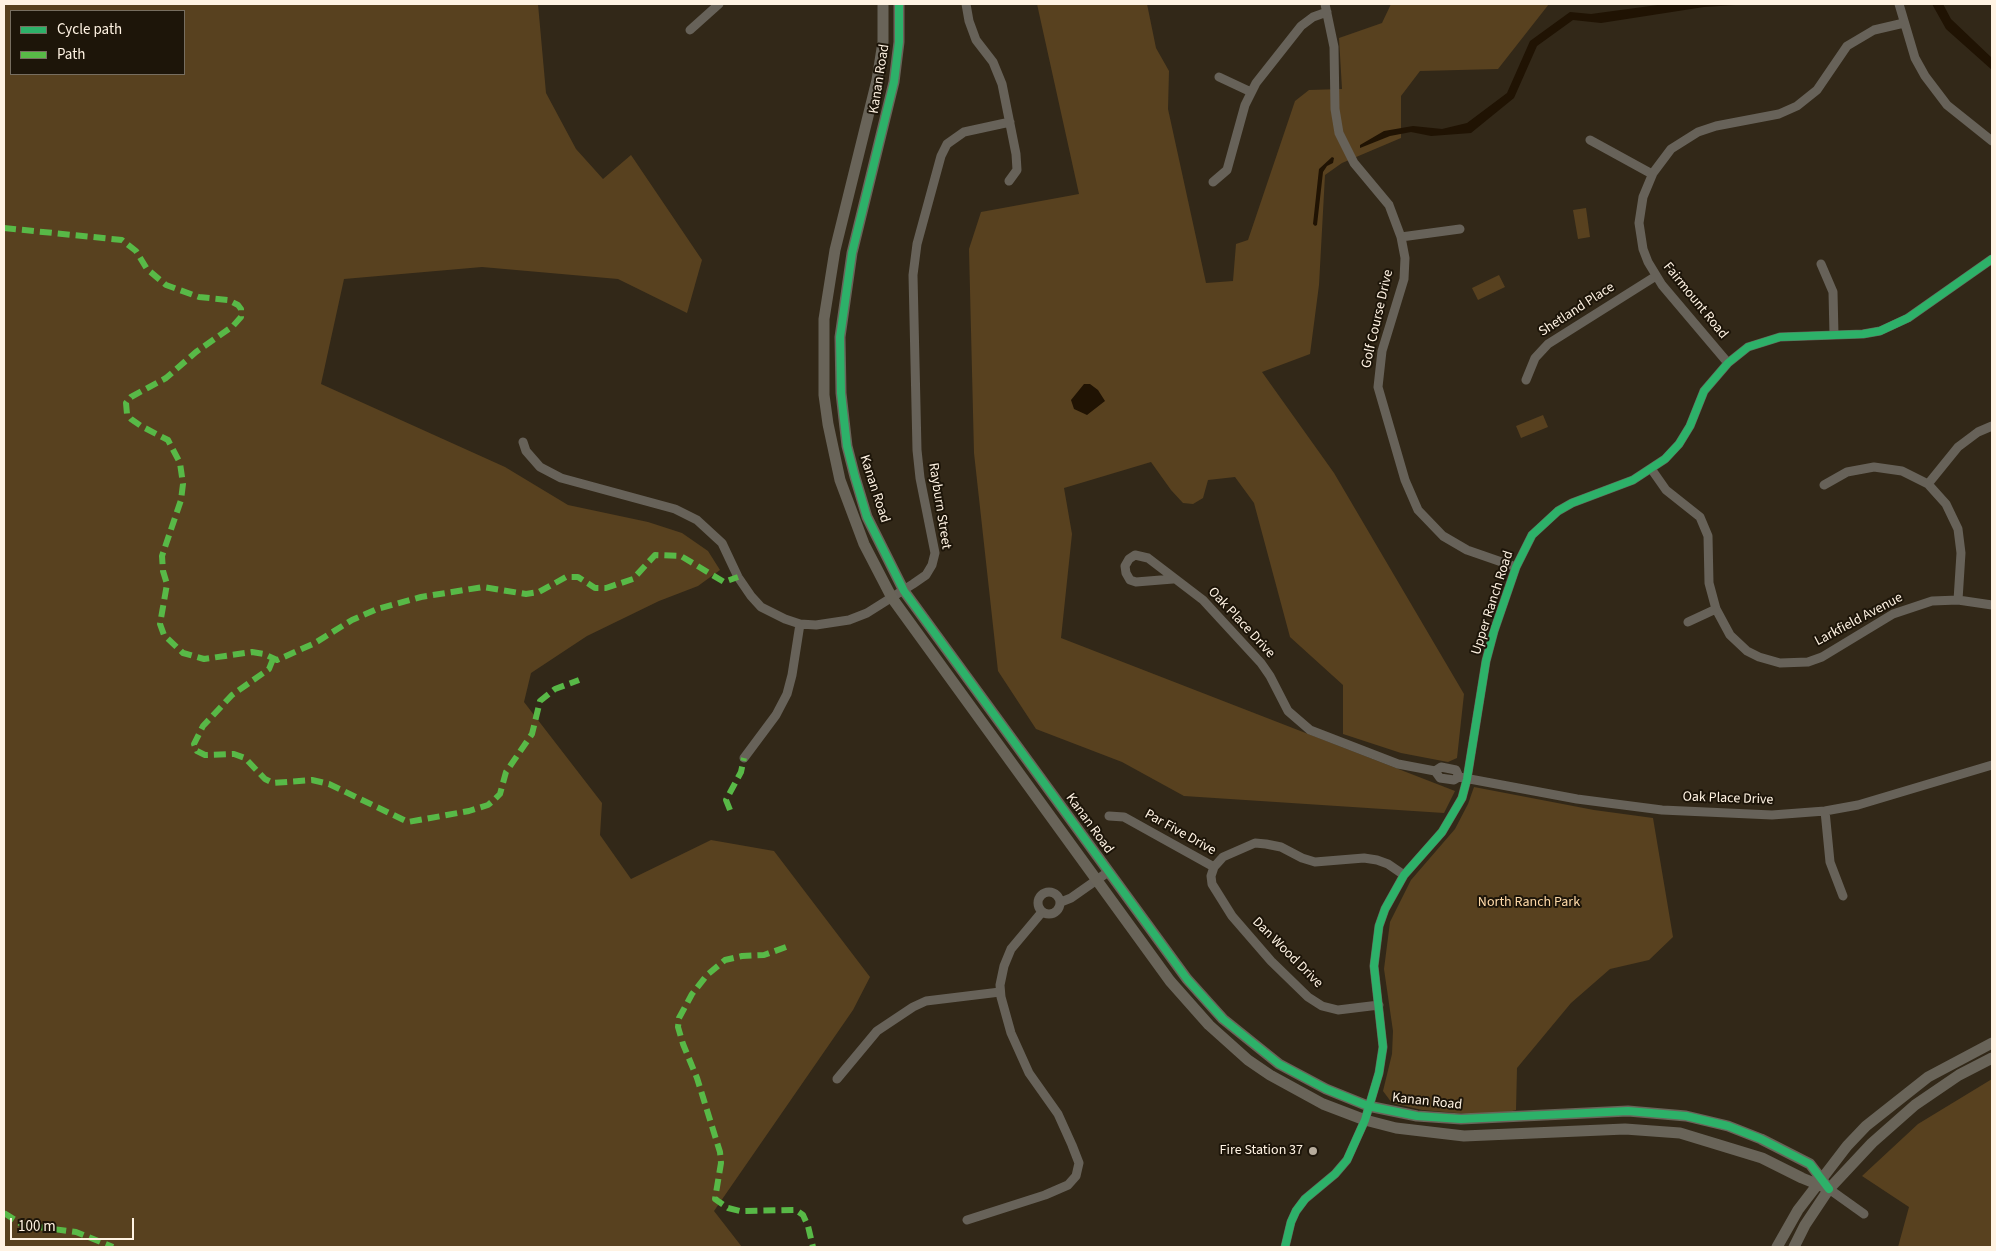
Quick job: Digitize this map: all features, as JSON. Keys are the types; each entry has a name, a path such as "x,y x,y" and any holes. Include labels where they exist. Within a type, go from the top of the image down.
{"main road":[{"name":"Kanan Road","path":"883,4 883,42 877,80 830,274 824,319 822,365 828,424 840,480 864,544 892,598 1170,981 1228,1044 1248,1060 1292,1088 1323,1104 1365,1120 1396,1128 1464,1136 1625,1129 1680,1133 1762,1158 1823,1184"},
{"name":"Kanan Road","path":"899,4 899,42 894,82 848,275 839,363 844,421 855,477 867,517 904,591 1187,979 1235,1030 1279,1064 1326,1089 1368,1106 1417,1116 1461,1119 1628,1111 1686,1116 1728,1126 1761,1139 1810,1164 1823,1184"},
{"path":"1794,1247 1823,1184 1847,1146 1885,1110 1928,1077 1992,1043"},
{"path":"1777,1247 1798,1210 1823,1184 1915,1105 1959,1075 1992,1058"}],"street":[{"path":"690,30 719,4"},
{"path":"966,4 969,21 976,40 998,73 1010,122 1017,170 1009,181"},
{"path":"1899,4 1915,58 1935,90 1947,105 1992,141"},
{"path":"1213,182 1227,170 1251,92 1300,26 1326,8"},
{"name":"Golf Course Drive","path":"1326,8 1334,47 1335,110 1340,134 1354,163 1389,205 1401,236 1405,258 1404,279 1382,351 1378,382 1381,402 1405,480 1418,510 1443,536 1467,550 1516,567"},
{"name":"Fairmount Road","path":"1728,362 1656,276 1643,249 1640,223 1643,197 1652,174 1671,149 1698,132 1716,126 1779,114 1797,106 1817,90 1847,46 1874,30 1904,23"},
{"path":"1219,77 1251,92"},
{"name":"Rayburn Street","path":"523,442 526,451 540,467 561,478 675,509 697,520 722,543 745,588 761,607 800,624 816,625 849,620 868,612 904,591 926,575 932,565 935,553 920,478 917,450 913,275 917,244 941,156 947,144 964,132 1010,122"},
{"path":"1590,140 1652,174"},
{"path":"1401,236 1460,229"},
{"name":"Upper Ranch Road","path":"1285,1247 1291,1222 1296,1211 1347,1160 1365,1120 1379,1074 1383,1047 1374,966 1376,944 1385,909 1404,875 1442,832 1462,798 1463,778 1486,661 1516,567 1532,535 1558,510 1633,480 1652,470 1679,444 1690,426 1704,391 1728,362 1748,347 1780,337 1863,334 1880,331 1896,324 1992,259"},
{"path":"1821,264 1832,292 1834,335"},
{"name":"Shetland Place","path":"1526,380 1535,358 1548,344 1656,276"},
{"path":"1928,484 1963,442 1978,432 1992,426"},
{"path":"1824,485 1847,472 1874,467 1902,470 1928,484 1946,504 1958,529 1960,553 1958,600"},
{"name":"Larkfield Avenue","path":"1652,470 1666,490 1691,509 1704,526 1709,544 1709,583 1716,610 1730,635 1747,651 1769,661 1793,664 1822,656 1908,607 1932,601 1958,600 1992,605"},
{"name":"Oak Place Drive","path":"1173,579 1136,582 1130,580 1125,566 1129,559 1136,555 1148,558 1173,579 1203,600 1261,662 1288,711 1310,730 1398,764 1436,772 1440,778 1454,780 1463,778 1576,799 1679,812 1772,815 1825,811 1888,798 1992,765"},
{"path":"1688,622 1716,610"},
{"path":"744,758 776,715 787,694 792,676 800,624"},
{"path":"1825,811 1830,862 1843,896"},
{"name":"Par Five Drive","path":"1109,816 1124,817 1214,868 1222,857 1255,844 1266,844 1282,847 1302,858 1315,862 1364,858 1377,860 1388,864 1404,875"},
{"name":"Dan Wood Drive","path":"1214,868 1211,876 1212,884 1232,916 1271,961 1308,997 1322,1006 1338,1010 1379,1005"},
{"path":"1060,902 1071,898 1108,872"},
{"path":"1054,893 1060,902 1059,909 1054,914 1042,912 1038,903 1043,894 1054,893"},
{"path":"967,1220 1044,1195 1068,1185 1076,1176 1079,1163 1058,1114 1029,1073 1010,1033 1000,992 1004,966 1011,950 1042,912"},
{"path":"837,1079 877,1031 913,1007 926,1001 1000,992"},
{"path":"1823,1184 1864,1214"}],"green space":[{"path":"4,4 538,4 546,93 576,149 603,179 631,155 702,260 687,313 618,279 482,267 344,279 321,384 505,467 568,505 648,522 682,533 708,551 720,570 698,586 659,601 587,636 531,673 524,702 602,803 600,835 631,879 711,840 774,851 870,977 853,1010 714,1211 742,1247 4,1247"},
{"path":"1037,4 1147,4 1156,48 1169,71 1168,109 1206,283 1233,281 1236,244 1248,240 1295,101 1309,90 1342,89 1339,38 1382,23 1391,4 1549,4 1498,69 1420,71 1401,96 1401,138 1342,163 1325,175 1319,285 1310,354 1262,372 1334,473 1464,694 1457,758 1448,762 1401,753 1343,734 1343,685 1290,637 1254,503 1235,477 1208,480 1203,498 1193,504 1183,503 1151,462 1064,488 1072,534 1061,638 1455,791 1444,813 1184,796 1122,762 1036,729 998,671 974,453 969,249 981,212 1079,194"},
{"path":"1586,208 1590,237 1578,239 1573,210"},
{"path":"1499,275 1505,287 1478,300 1472,288"},
{"path":"1543,415 1548,427 1521,438 1516,426"},
{"name":"North Ranch Park","path":"1474,787 1594,810 1653,818 1673,937 1649,960 1610,969 1571,1003 1517,1068 1516,1110 1500,1114 1468,1114 1422,1110 1392,1103 1383,1091 1392,1054 1393,1031 1384,969 1390,922 1411,880 1455,829 1468,804"},
{"path":"1992,1079 1992,1247 1898,1247 1909,1207 1862,1176 1918,1124"}],"shaded area":[{"path":"1665,4 1751,4 1704,7 1601,23 1573,20 1537,46 1514,98 1471,133 1431,136 1411,132 1390,136 1360,148 1360,145 1384,131 1413,126 1442,129 1467,123 1507,93 1530,41 1570,12 1591,14"},
{"path":"1932,4 1943,4 1951,19 1992,58 1992,70 1946,29"},
{"path":"1332,157 1334,158 1333,163 1327,166 1323,172 1317,225 1315,226 1313,224 1319,169"},
{"path":"1084,384 1090,384 1098,390 1105,401 1087,415 1074,409 1071,400"}],"marked path":[{"path":"4,228 122,240 136,251 147,269 166,285 199,297 228,300 238,305 241,309 241,317 233,326 196,352 166,378 131,397 126,403 127,414 131,419 168,440 180,463 183,484 181,500 162,556 163,571 167,584 160,624 164,635 183,653 204,659 252,652 264,654 277,660 315,643 352,620 377,609 421,597 483,587 526,594 539,592 566,577 578,577 595,588 606,588 633,579 655,555 681,556 724,582 738,577"},
{"path":"273,659 269,669 232,695 203,726 194,744 197,751 205,755 234,754 245,758 265,779 273,783 312,780 329,784 408,822 469,811 488,805 500,794 506,772 532,734 540,701 555,689 579,680"},
{"path":"730,810 726,800 741,772 744,758"},
{"path":"786,947 764,955 742,956 725,960 707,975 692,994 679,1018 678,1027 697,1078 720,1152 721,1163 715,1199 728,1208 740,1211 796,1210 803,1215 813,1247"},
{"path":"4,1213 23,1225 76,1232 113,1247"}],"cycle path":[{"path":"899,4 899,42 894,82 852,253 840,337 841,393 847,446 855,477 867,517 904,591 1187,979 1223,1019 1279,1064 1326,1089 1368,1106 1417,1116 1461,1119 1628,1111 1686,1116 1728,1126 1761,1139 1810,1164 1829,1189"},
{"path":"1285,1247 1291,1222 1296,1211 1305,1199 1335,1174 1347,1160 1365,1120 1379,1073 1383,1047 1374,966 1379,926 1385,909 1404,875 1442,832 1462,798 1467,779 1486,661 1516,567 1532,535 1558,511 1572,503 1633,480 1665,459 1679,444 1690,426 1704,391 1728,363 1748,347 1780,337 1863,334 1880,331 1908,318 1992,259"}],"place":[{"name":"Fire Station 37","path":"1313,1151"}]}
